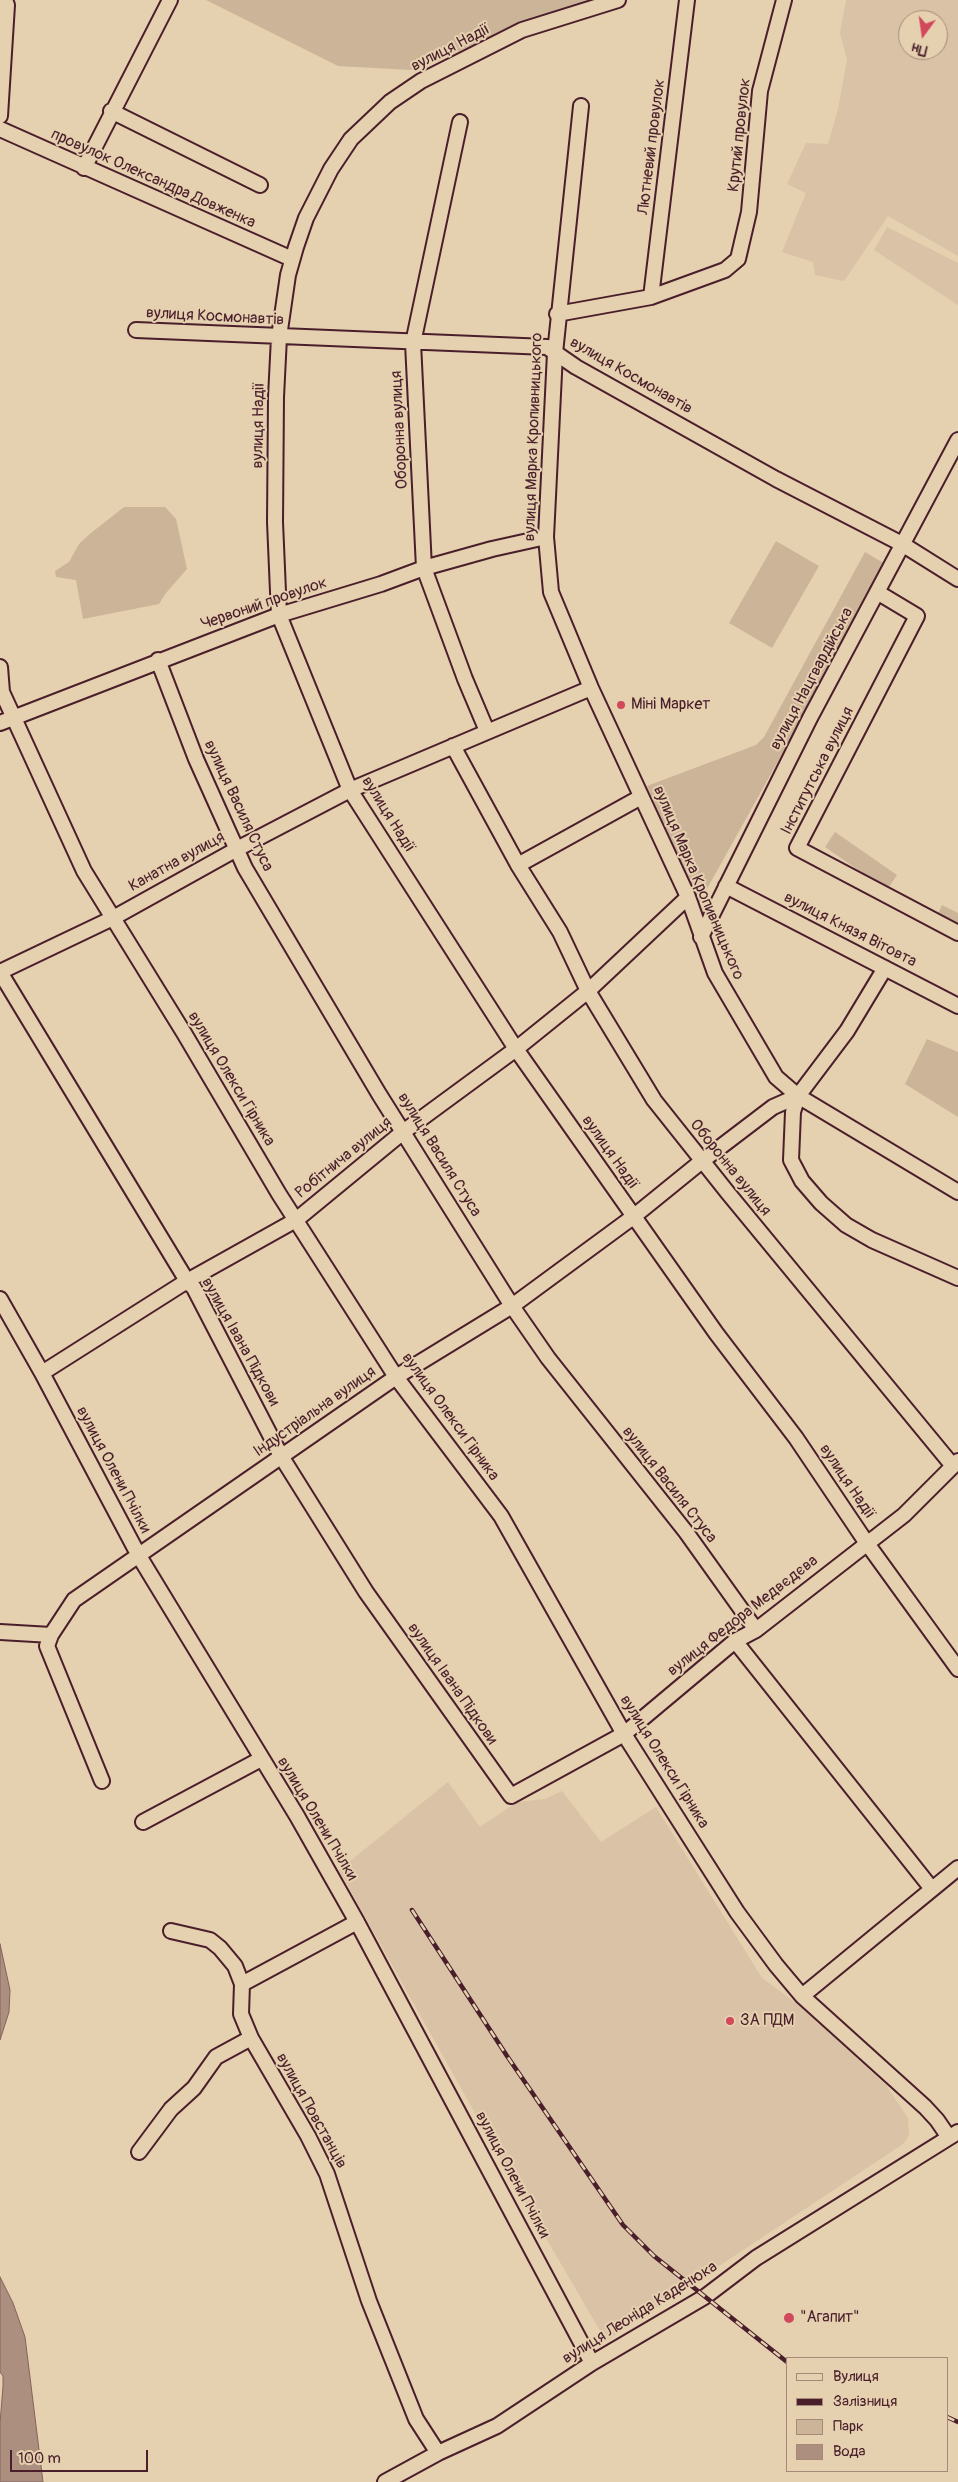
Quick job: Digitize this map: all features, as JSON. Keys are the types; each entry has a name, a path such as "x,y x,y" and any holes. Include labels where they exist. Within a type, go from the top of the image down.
{"street":[{"path":"0,116 7,5 5,0"},
{"path":"84,168 170,0"},
{"name":"вулиця Надії","path":"618,0 522,30 421,81 390,102 351,139 331,169 306,218 292,259 279,337 276,397 275,522 279,615 350,790 516,1049 633,1217 716,1333 796,1438 866,1542 958,1669"},
{"name":"Лютневий провулок","path":"651,297 687,0"},
{"name":"Крутий провулок","path":"651,297 725,270 738,259 744,241 749,212 760,91 784,0"},
{"name":"вулиця Марка Кропивницького","path":"581,106 555,353 546,538 551,592 591,688 688,897 715,973 776,1077 798,1096 958,1192"},
{"path":"112,111 260,185"},
{"name":"Оборонна вулиця","path":"460,122 413,343 424,568 465,678 487,730"},
{"name":"провулок Олександра Довженка","path":"0,129 292,259"},
{"path":"558,314 651,297"},
{"name":"вулиця Космонавтів","path":"136,330 413,343 547,347 776,479 902,544 958,579"},
{"name":"вулиця Нацгвардійська","path":"702,937 810,718 958,440"},
{"name":"Червоний провулок","path":"0,723 158,660 279,615 381,584 424,568 492,549 546,538"},
{"name":"Інститутська вулиця","path":"878,592 917,616 797,848 958,933"},
{"name":"вулиця Василя Стуса","path":"158,660 196,759 255,885 403,1132 512,1306 548,1358 686,1532 756,1630"},
{"name":"вулиця Олекси Гірника","path":"0,667 1,691 84,871 296,1220 396,1377 501,1516 624,1734 737,1912 776,1965 802,1996 953,2134"},
{"name":"Канатна вулиця","path":"0,972 113,918 237,849 350,790 487,730 591,688"},
{"name":"Оборонна вулиця","path":"453,746 518,865 560,932 588,991 654,1100 702,1161 956,1464"},
{"path":"518,865 642,797"},
{"name":"вулиця Князя Вітовта","path":"726,886 958,1006"},
{"name":"Робітнича вулиця","path":"42,1373 187,1281 296,1220 403,1132 516,1049 588,991 688,897"},
{"path":"885,968 847,1031 798,1096 793,1112 791,1160 802,1181 821,1203 846,1225 872,1240 958,1278"},
{"name":"вулиця Івана Підкови","path":"0,972 187,1281 194,1288 281,1456 366,1592 511,1796"},
{"name":"Індустріальна вулиця","path":"51,1634 74,1600 396,1377 512,1306 633,1217 773,1107 798,1096"},
{"name":"вулиця Олени Пчілки","path":"0,1299 42,1373 139,1556 297,1816 357,1922 592,2363"},
{"name":"вулиця Федора Медвєдєва","path":"511,1796 624,1734 735,1641 756,1630 904,1514 956,1464"},
{"path":"0,1632 51,1634 47,1646 102,1781"},
{"path":"735,1641 932,1889"},
{"path":"142,1822 261,1759"},
{"path":"802,1996 958,1868"},
{"path":"242,1984 357,1922"},
{"name":"вулиця Повстанців","path":"172,1930 198,1936 216,1944 234,1966 242,1984 241,2014 251,2038 308,2136 327,2174 369,2301 416,2419 438,2453"},
{"path":"139,2152 171,2109 194,2088 216,2057 251,2038"},
{"name":"вулиця Леоніда Каденюка","path":"385,2482 438,2453 497,2426 592,2363 706,2296 756,2258 953,2134"}],"shaded area":[{"path":"846,0 958,0 958,256 888,216 844,281 815,275 813,262 782,252 806,193 787,184 806,143 828,144 838,109 847,60 840,33"},
{"path":"887,227 958,263 958,305 874,250"},
{"path":"448,1782 480,1827 517,1802 545,1799 562,1791 601,1842 656,1807 762,1978 795,2002 886,2085 908,2118 909,2136 903,2144 606,2341 518,2190 339,1870"}],"green space":[{"path":"206,0 592,0 410,70 338,66"},
{"path":"124,507 165,507 176,519 187,569 159,604 83,619 76,580 56,577 55,571 69,562 79,544"},
{"path":"776,541 819,566 772,648 729,623"},
{"path":"865,552 887,565 698,905 647,786 756,745 764,737"},
{"path":"835,832 897,875 887,890 825,847"},
{"path":"942,905 958,913 958,925 938,914"},
{"path":"927,1039 958,1052 958,1117 905,1084"}],"water":[{"path":"0,1944 10,1990 9,2012 0,2040"},
{"path":"0,2277 13,2303 25,2337 43,2482 0,2482 0,2423 3,2376 0,2372"}],"railway":[{"path":"412,1910 507,2056 623,2225 654,2256 786,2361"},
{"path":"948,2417 958,2422"}],"place":[{"name":"Міні Маркет","path":"621,705"},
{"name":"ЗА ПДМ","path":"730,2021"},
{"name":"\"Агапит\"","path":"789,2318"}]}
